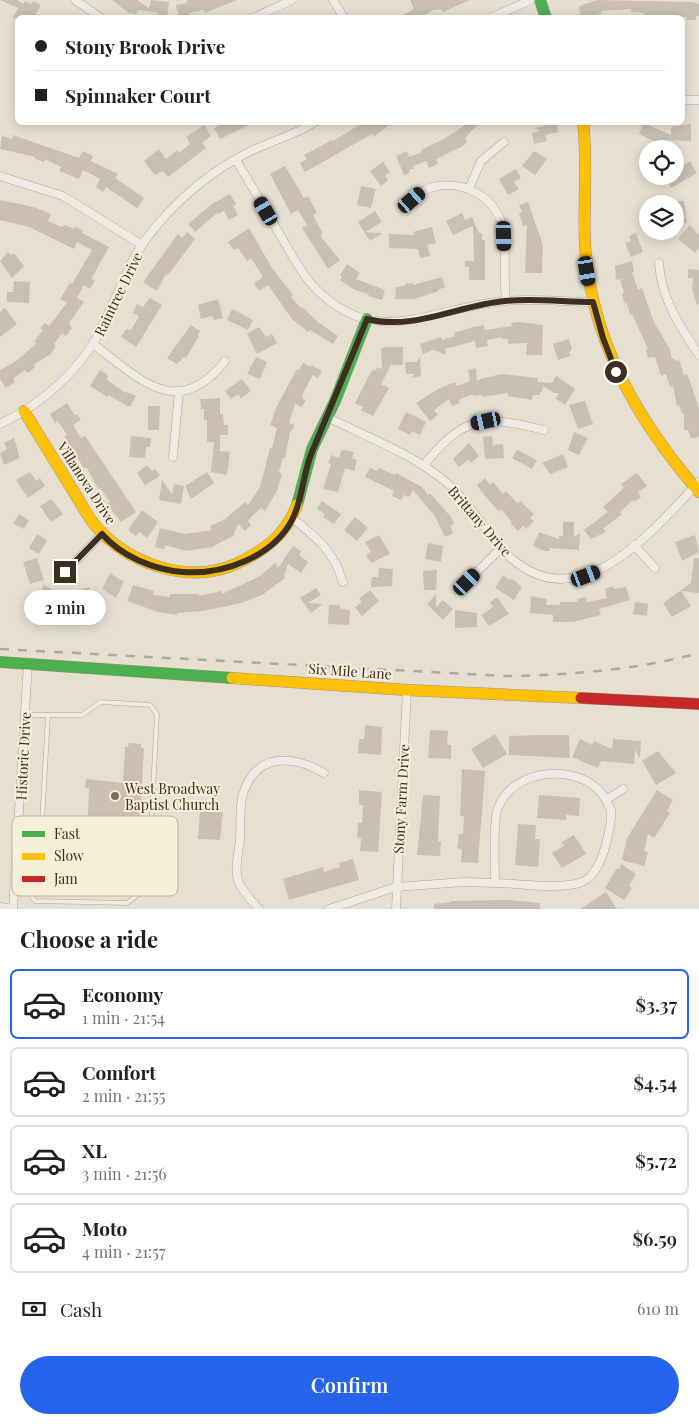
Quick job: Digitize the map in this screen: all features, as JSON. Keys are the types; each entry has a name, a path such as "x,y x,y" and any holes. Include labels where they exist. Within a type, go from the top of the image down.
{"street":[{"path":"75,0 98,15"},
{"path":"260,15 292,0"},
{"path":"332,0 342,15"},
{"path":"497,15 530,0"},
{"path":"540,0 545,15"},
{"path":"685,100 699,100"},
{"name":"Raintree Drive","path":"0,424 24,411 58,386 93,344 105,322 121,281 142,245 156,226 186,195 236,160 309,125"},
{"path":"583,125 586,156 585,247 593,302 603,338 621,382 657,441 697,487"},
{"path":"469,189 481,161 504,142"},
{"path":"236,160 309,281 336,305 367,319 409,322 479,304 506,300 593,302"},
{"path":"0,176 63,196 142,245"},
{"path":"403,205 432,187 449,185 469,189 486,200 501,221 504,236 506,300"},
{"path":"659,263 660,276 672,312 696,343 699,355"},
{"name":"Villanova Drive","path":"24,411 102,534 128,554 159,568 175,572 210,572 227,568 258,553 283,532 292,518 310,455 367,319"},
{"path":"93,344 147,385 157,389 179,391 190,389 210,378 225,361"},
{"path":"173,457 179,391"},
{"name":"Brittany Drive","path":"327,418 424,465 449,484 510,558 532,572 557,579 572,579 600,571 664,520 697,487"},
{"path":"424,465 450,436 474,423 503,421 544,430"},
{"path":"292,518 325,544 337,564 344,582"},
{"path":"65,572 102,534"},
{"path":"634,545 655,568"},
{"path":"467,582 501,548"},
{"name":"Six Mile Lane","path":"0,662 407,690 699,704"},
{"name":"Historic Drive","path":"19,816 28,664"},
{"name":"Stony Farm Drive","path":"396,909 407,690"},
{"path":"259,909 244,892 237,879 243,794 254,774 266,764 286,759 306,762 324,773"},
{"path":"329,909 396,887 464,882 494,883 568,885 584,882 593,874 602,858 608,839 611,810 602,792 593,784 578,777 558,773 538,776 521,782 505,796 497,811 494,883"},
{"path":"606,800 623,789"},
{"name":"Historic Drive","path":"13,909 14,896"},
{"path":"0,907 13,909"}],"lane":[{"path":"25,715 82,715 101,702 150,705 154,707 157,714 157,723 151,816"},
{"path":"42,816 48,715"},
{"path":"32,896 35,901 128,904 137,896"}],"building":[{"path":"0,0 17,0 23,4 25,1 31,4 33,1 41,5 36,15 15,15 15,18 13,18 18,8"},
{"path":"112,0 137,0 149,8 151,0 169,2 167,15 158,15 158,13 139,10 135,15 131,12 130,14"},
{"path":"187,0 237,0 205,13 204,10 189,13 189,15 178,15 176,5 187,3"},
{"path":"410,0 470,0 443,12 441,9 433,10 425,15 403,15 414,9"},
{"path":"598,0 693,2 699,4 699,16 696,16 696,20 687,20 685,15 644,15 644,13 631,12 631,9 601,11 601,14 596,15 580,15 579,6"},
{"path":"691,124 691,141 652,140 639,134 643,125 648,125 671,135 671,127"},
{"path":"204,125 211,136 202,143 206,148 168,177 163,171 155,175 144,161 159,149 166,159 177,150 179,153 190,144 186,137"},
{"path":"220,125 249,125 220,139 214,128"},
{"path":"359,125 389,125 374,137 372,134 305,172 300,163 307,159 304,155 333,141"},
{"path":"465,125 477,125 465,138 467,141 463,146 436,159 438,164 429,168 426,161 413,166 414,168 409,170 410,172 404,175 396,156 407,151 409,157 444,139"},
{"path":"556,125 558,132 545,135 547,141 534,144 532,133 540,131 535,128"},
{"path":"13,135 79,158 83,151 93,156 91,161 118,174 115,178 144,198 137,208 106,187 103,192 96,187 100,179 83,170 79,179 59,171 61,167 45,159 44,162 35,159 35,157 0,149 2,136 12,139"},
{"path":"534,151 547,159 535,175 522,166"},
{"path":"690,161 697,173 684,180 684,165"},
{"path":"383,162 390,172 385,176 388,180 381,186 370,171"},
{"path":"285,166 304,198 308,196 317,213 313,215 322,232 321,237 340,260 328,269 302,228 307,225 298,210 291,214 270,174"},
{"path":"516,169 521,178 514,182 519,189 508,195 499,179"},
{"path":"361,186 376,189 371,208 357,205"},
{"path":"230,194 236,204 233,206 238,215 229,220 224,211 217,213 195,232 188,224 212,204"},
{"path":"0,200 34,207 51,214 48,221 62,227 65,225 74,229 75,226 83,231 82,233 109,247 91,279 95,280 90,289 84,285 77,298 84,302 69,323 72,328 66,336 62,333 54,344 56,346 51,354 33,365 35,367 28,373 25,370 14,378 14,383 6,388 0,379 0,370 15,362 37,343 34,342 43,330 40,328 45,323 49,326 67,303 60,299 70,283 72,284 92,250 77,242 74,249 29,227 0,220"},
{"path":"684,201 687,223 684,223"},
{"path":"528,202 543,245 542,273 525,273 527,225 523,226 519,213 522,212 519,205"},
{"path":"375,211 382,222 365,232 383,233 370,241 358,222"},
{"path":"462,213 465,220 472,217 479,233 482,233 482,240 485,240 485,280 469,280 469,267 465,267 465,261 474,261 473,226 453,235 446,221"},
{"path":"690,225 699,235 699,248 695,253 679,240 684,240 684,232"},
{"path":"432,227 436,243 427,245 430,256 420,258 418,249 389,248 389,234 414,235 413,232"},
{"path":"249,228 272,268 293,295 291,297 301,308 338,336 333,344 310,330 308,332 292,319 268,285 259,291 254,283 262,278 262,275 251,258 247,261 238,248 234,250 228,242"},
{"path":"187,232 195,239 168,275 166,274 157,291 143,282 178,234 182,238"},
{"path":"636,233 643,252 631,257 625,243 631,241 629,236"},
{"path":"8,252 12,255 14,253 24,266 12,278 0,261"},
{"path":"632,261 634,272 632,272 638,290 642,288 653,320 670,350 672,359 674,358 675,361 679,360 684,375 687,374 690,381 699,408 699,437 691,438 688,430 684,430 684,413 682,414 679,405 677,406 673,386 670,387 666,374 661,376 655,357 648,358 646,349 648,349 632,314 630,315 627,303 625,304 620,279 616,280 615,266"},
{"path":"347,264 360,273 356,279 385,290 382,300 355,290 340,280 342,277 340,275"},
{"path":"688,269 699,270 699,304 697,305 692,289 693,278 688,278"},
{"path":"442,277 445,287 439,291 414,299 395,299 396,287 413,283 413,285"},
{"path":"14,281 30,282 29,303 7,302 7,292 13,292"},
{"path":"150,298 162,305 136,347 121,337 126,329 131,330 139,316 133,313 137,304 143,307"},
{"path":"218,299 223,318 214,320 212,316 201,319 198,305"},
{"path":"5,308 17,324 0,337 0,312"},
{"path":"232,309 253,320 248,330 227,320"},
{"path":"520,322 543,325 542,355 526,355 527,343 508,344 508,339 502,339 502,337 487,340 488,346 476,348 475,341 445,349 446,355 434,350 423,354 420,344 441,337 442,340 455,336 454,333 473,327 484,325 485,330 512,326 511,323"},
{"path":"191,325 200,331 199,336 186,358 184,357 177,364 167,358"},
{"path":"259,327 266,337 272,334 277,343 257,354 247,334"},
{"path":"569,339 572,348 569,353 571,356 558,360 553,344"},
{"path":"403,347 403,365 391,365 381,384 389,388 373,416 361,410 363,407 355,403 372,370 375,371 377,367 382,369 381,348"},
{"path":"420,356 421,376 412,378 414,374 406,374 405,362 417,362"},
{"path":"256,357 267,362 260,379 247,374"},
{"path":"303,363 310,367 312,365 322,371 318,378 313,375 304,391 302,398 306,400 302,407 295,404 289,423 295,425 290,433 285,458 283,458 279,472 282,474 277,491 265,511 261,508 252,516 248,521 251,525 245,531 238,524 233,536 212,547 186,551 165,545 164,549 155,547 160,528 185,534 212,530 210,526 225,519 245,502 248,505 260,487 270,448 272,448 277,428 270,425 277,406 297,369 299,370"},
{"path":"476,368 477,380 501,374 538,378 537,382 552,383 556,376 575,389 565,405 556,399 559,393 554,393 543,386 540,395 533,395 532,400 508,396 508,393 482,397 482,395 473,396 473,394 459,400 460,403 452,406 449,399 434,410 438,415 430,421 416,403 438,389 455,382 457,386 470,381 468,370"},
{"path":"100,370 108,375 107,380 123,391 136,396 130,407 108,395 107,397 90,386"},
{"path":"242,379 251,391 241,398 238,394 231,399 225,391"},
{"path":"220,398 220,414 223,414 224,425 228,425 228,435 220,435 220,451 230,452 227,475 211,472 214,442 207,442 207,420 204,420 204,409 201,409 200,399"},
{"path":"585,401 593,424 578,429 569,405"},
{"path":"67,403 75,416 77,414 81,420 73,425 81,438 85,436 136,512 121,522 107,504 110,502 100,488 98,489 87,468 84,468 67,443 64,437 67,435 58,421 55,423 50,414"},
{"path":"148,406 160,406 159,430 148,430"},
{"path":"406,412 426,422 420,435 412,431 410,435 398,429"},
{"path":"574,432 588,438 579,455 568,450"},
{"path":"131,436 151,438 150,447 146,447 145,458 129,457"},
{"path":"492,436 493,445 503,444 504,458 485,459 483,437"},
{"path":"14,438 20,458 4,465 0,453 7,449 4,443"},
{"path":"469,443 479,456 471,463 468,460 459,467 453,459"},
{"path":"517,450 537,460 532,469 512,458"},
{"path":"341,451 354,452 352,458 357,460 354,471 345,468 338,492 323,489 331,464 328,463 331,455 339,458"},
{"path":"563,454 568,467 550,474 542,463"},
{"path":"147,465 152,471 155,469 160,476 145,485 137,473"},
{"path":"370,468 377,471 379,468 395,475 396,473 422,487 428,495 430,493 451,517 454,524 450,526 453,533 445,537 435,516 413,490 409,497 404,495 401,500 392,496 394,491 365,477"},
{"path":"30,472 36,481 40,478 45,486 28,498 16,480"},
{"path":"207,472 214,483 191,499 185,486"},
{"path":"637,473 647,486 638,492 641,497 634,502 633,500 620,512 622,514 603,529 606,532 591,539 584,530 608,512 603,507 624,488 621,484"},
{"path":"485,478 490,485 493,482 503,494 506,491 518,504 520,501 534,514 530,518 534,521 526,529 523,526 518,531 501,509 499,512 481,491 477,485"},
{"path":"162,480 172,494 174,484 184,486 181,504 159,500"},
{"path":"51,499 63,514 51,522 40,506"},
{"path":"322,501 341,514 334,524 323,517 325,514 317,509"},
{"path":"142,510 158,522 147,538 139,532 136,536 128,530"},
{"path":"19,514 29,520 24,529 13,524"},
{"path":"355,517 368,528 357,541 344,530"},
{"path":"563,522 574,522 574,537 580,533 579,550 550,548 549,551 545,551 533,546 539,532 559,539 559,536 563,536"},
{"path":"37,534 47,540 39,554 29,548"},
{"path":"379,535 390,554 371,563 366,555 371,552 365,542"},
{"path":"695,535 699,552 682,561 675,542"},
{"path":"428,543 443,546 441,562 425,559"},
{"path":"293,546 301,551 299,555 308,562 301,573 288,564 285,578 262,595 241,603 203,611 177,613 177,615 158,612 127,601 133,585 154,591 153,595 170,597 170,594 199,594 199,596 221,591 222,594 260,576 275,563 278,568"},
{"path":"37,558 44,580 30,584 23,562"},
{"path":"694,558 699,558 699,593 681,591 691,606 672,617 663,603 691,583"},
{"path":"379,568 393,569 392,586 371,587 372,577 378,577"},
{"path":"437,570 436,590 424,590 423,571"},
{"path":"110,573 124,582 116,598 102,589"},
{"path":"503,575 510,580 511,578 522,587 514,600 495,588"},
{"path":"44,585 64,596 58,607 38,596"},
{"path":"613,586 614,589 626,587 630,600 599,609 601,615 573,622 553,622 553,615 530,613 531,596 547,599 546,605 560,605 560,602 578,602 577,599 586,597 587,602 607,598 605,589"},
{"path":"89,587 95,605 73,611 68,595"},
{"path":"316,588 321,595 308,603 323,604 311,613 300,598"},
{"path":"370,590 379,601 362,616 355,607 362,602 359,599"},
{"path":"436,594 436,607 443,600 453,609 443,620 427,604"},
{"path":"497,597 509,614 489,626 481,615 493,607 490,602"},
{"path":"635,602 648,604 647,616 633,614"},
{"path":"329,605 339,605 341,609 350,610 349,625 328,624"},
{"path":"455,610 477,613 477,627 455,628"},
{"path":"365,725 382,727 381,755 358,753 359,739 364,739"},
{"path":"430,730 448,731 447,745 451,745 451,759 428,758"},
{"path":"495,734 507,754 483,768 471,749"},
{"path":"569,735 570,758 509,755 509,736"},
{"path":"580,739 592,745 594,741 612,749 613,739 641,741 640,758 635,750 634,764 601,761 598,768 572,757"},
{"path":"129,743 141,744 141,748 144,748 140,816 88,816 89,788 85,788 86,779 123,783 125,747 128,747"},
{"path":"658,751 676,773 656,785 642,761"},
{"path":"462,769 485,771 478,863 461,862 462,849 457,848 459,834 463,834 464,816 460,816"},
{"path":"359,790 382,792 378,852 360,851 361,838 357,837 358,823 362,823 363,805 359,805"},
{"path":"657,790 673,800 667,811 670,813 654,838 648,834 644,851 648,852 644,866 622,860 627,838"},
{"path":"423,795 440,796 438,841 441,842 440,856 417,855"},
{"path":"539,795 580,798 579,816 566,815 566,820 537,818"},
{"path":"200,811 223,812 220,840 198,839"},
{"path":"518,824 536,825 535,839 540,839 538,867 515,865"},
{"path":"574,835 586,854 562,868 552,853 564,846 562,842"},
{"path":"353,859 359,880 289,900 283,879 323,867 324,872 340,867 339,863"},
{"path":"621,864 636,874 629,886 632,888 624,900 605,888 617,868 620,869"},
{"path":"606,892 617,909 580,909 594,900"},
{"path":"508,900 540,903 540,909 434,909 434,904 451,901"}],"railway":[{"path":"0,649 505,676 603,670 651,664 699,653"}],"traffic: fast":[{"path":"540,0 545,15"},
{"path":"297,505 312,449 335,401 367,319"},
{"path":"0,662 232,678"}],"traffic: slow":[{"path":"583,125 585,244 589,280 607,346 637,407 656,437 699,492"},
{"path":"24,411 94,524 123,550 159,567 198,572 217,570 236,564 256,554 273,541 287,525 297,505"},
{"path":"232,678 407,690 581,698"}],"traffic: jam":[{"path":"581,698 699,704"}],"place":[{"name":"West Broadway Baptist Church","path":"115,796"}],"route":[{"path":"65,572 102,534 142,562 175,572 193,573 210,572 243,562 272,543 283,532 292,518 304,482 310,455 337,395 367,319 372,321 409,322 479,304 506,300 593,302 603,338 616,372"}]}
